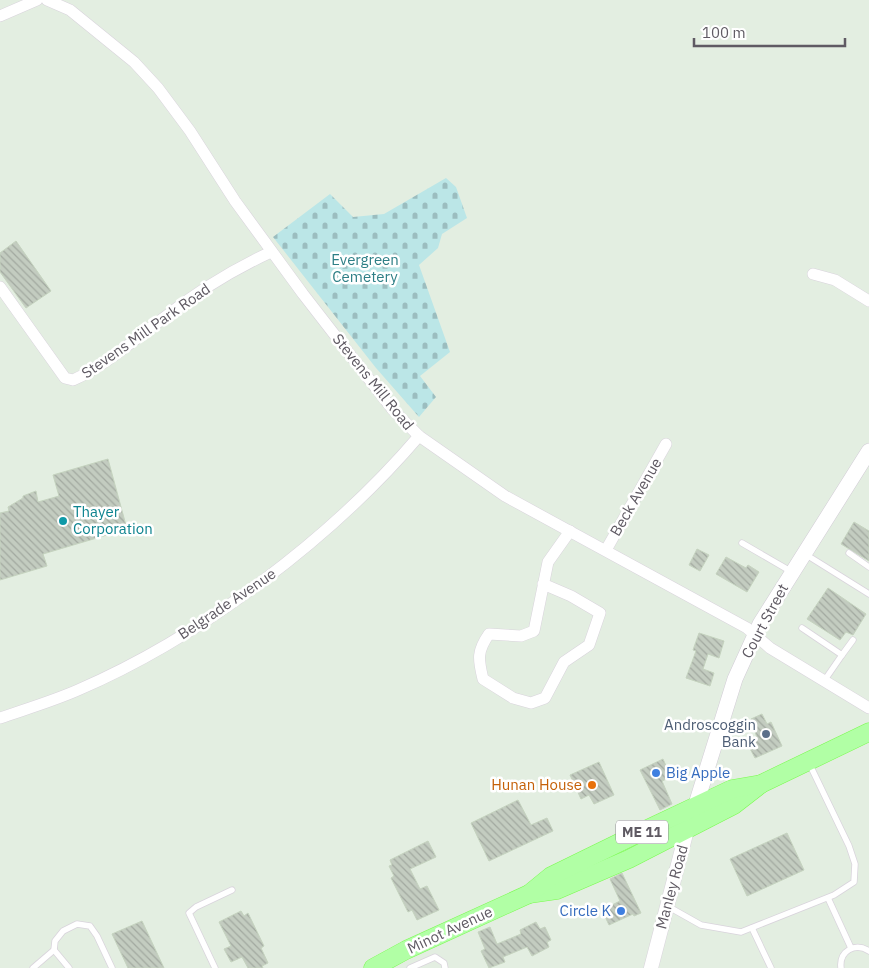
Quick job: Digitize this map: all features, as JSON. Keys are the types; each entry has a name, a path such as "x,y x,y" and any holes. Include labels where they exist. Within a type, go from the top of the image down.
{"main road":[{"name":"Court Street","path":"695,807 735,679 755,635 792,572 869,451"},
{"name":"Minot Avenue","path":"529,894 557,890 629,859 734,805 761,784 869,732"},
{"name":"Minot Avenue","path":"377,967 406,950 529,894 551,876 732,789 761,784"},
{"name":"Manley Road","path":"687,830 695,807"}],"street":[{"path":"0,16 36,0"},
{"name":"Stevens Mill Road","path":"47,0 70,10 144,72 174,108 272,252 393,410 418,436 482,482 746,628 770,648 869,708"},
{"name":"Stevens Mill Park Road","path":"0,287 64,378 73,380 130,343 195,295 249,262 272,252"},
{"path":"813,274 835,280 869,300"},
{"name":"Belgrade Avenue","path":"0,718 48,702 105,678 210,617 292,559 333,524 418,436"},
{"name":"Beck Avenue","path":"606,550 666,444"},
{"path":"543,584 571,596 600,613 589,645 564,662 544,698 531,704 513,698 483,679 480,666 480,648 490,634 521,636 534,631 543,584 548,562 570,531"},
{"name":"Manley Road","path":"651,968 687,830"}],"lane":[{"path":"742,544 792,572"},
{"path":"804,553 869,594"},
{"path":"849,553 869,567"},
{"path":"802,628 842,655"},
{"path":"824,681 853,640"},
{"path":"667,906 701,925 741,932 828,898 854,882 855,864 850,846 808,761"},
{"path":"215,968 189,913 196,907 232,890"},
{"path":"828,898 851,948"},
{"path":"33,968 54,950 55,941 63,930 77,924 90,926 98,936 112,968"},
{"path":"752,928 771,968"},
{"path":"841,968 844,954 851,948 868,949"},
{"path":"54,950 68,968"},
{"path":"410,968 435,956 444,962 445,968"}],"green space":[{"name":"Evergreen Cemetery","path":"446,178 456,187 467,218 442,234 438,248 419,265 450,352 420,376 436,397 419,417 376,368 273,237 330,194 353,217 384,214"}],"building":[{"path":"16,241 51,291 26,308 0,272 0,253"},
{"name":"Thayer Corporation","path":"108,459 127,529 43,554 47,566 0,580 0,513 9,511 8,507 23,498 23,496 36,491 38,502 59,496 53,475"},
{"path":"854,522 869,531 869,561 841,544"},
{"path":"697,549 709,555 700,571 689,565"},
{"path":"726,557 746,568 748,565 759,572 747,592 716,574"},
{"path":"828,588 866,614 853,635 846,632 840,640 807,619"},
{"path":"699,633 724,641 719,658 708,654 703,669 714,673 710,686 686,678 696,651 693,650"},
{"name":"Androscoggin Bank","path":"762,714 767,724 771,722 782,746 755,758 747,743 757,738 751,719"},
{"path":"663,759 671,777 662,781 672,804 660,810 640,770"},
{"name":"Hunan House","path":"599,762 614,795 594,804 589,795 581,799 570,775"},
{"path":"518,800 531,825 547,818 553,831 489,861 471,823"},
{"path":"787,833 804,870 747,896 730,859"},
{"path":"428,841 436,857 410,869 420,889 427,886 439,910 417,920 412,910 408,912 391,878 394,876 389,866 392,865 390,860"},
{"name":"Circle K","path":"622,873 641,913 634,916 633,914 609,925 602,910 620,901 610,879"},
{"path":"241,911 244,916 248,913 264,946 261,948 268,963 262,966 263,968 248,968 242,957 231,962 224,949 231,946 219,922"},
{"path":"142,921 164,968 128,968 112,934"},
{"path":"536,922 540,929 545,927 551,940 547,942 549,947 532,956 527,947 503,957 505,962 489,968 481,951 485,949 478,932 490,927 497,944 521,934 520,930"}],"place":[{"name":"Thayer Corporation","path":"63,521"},
{"name":"Androscoggin Bank","path":"766,734"},
{"name":"Big Apple","path":"656,773"},
{"name":"Hunan House","path":"592,785"},
{"name":"Circle K","path":"621,911"}]}
